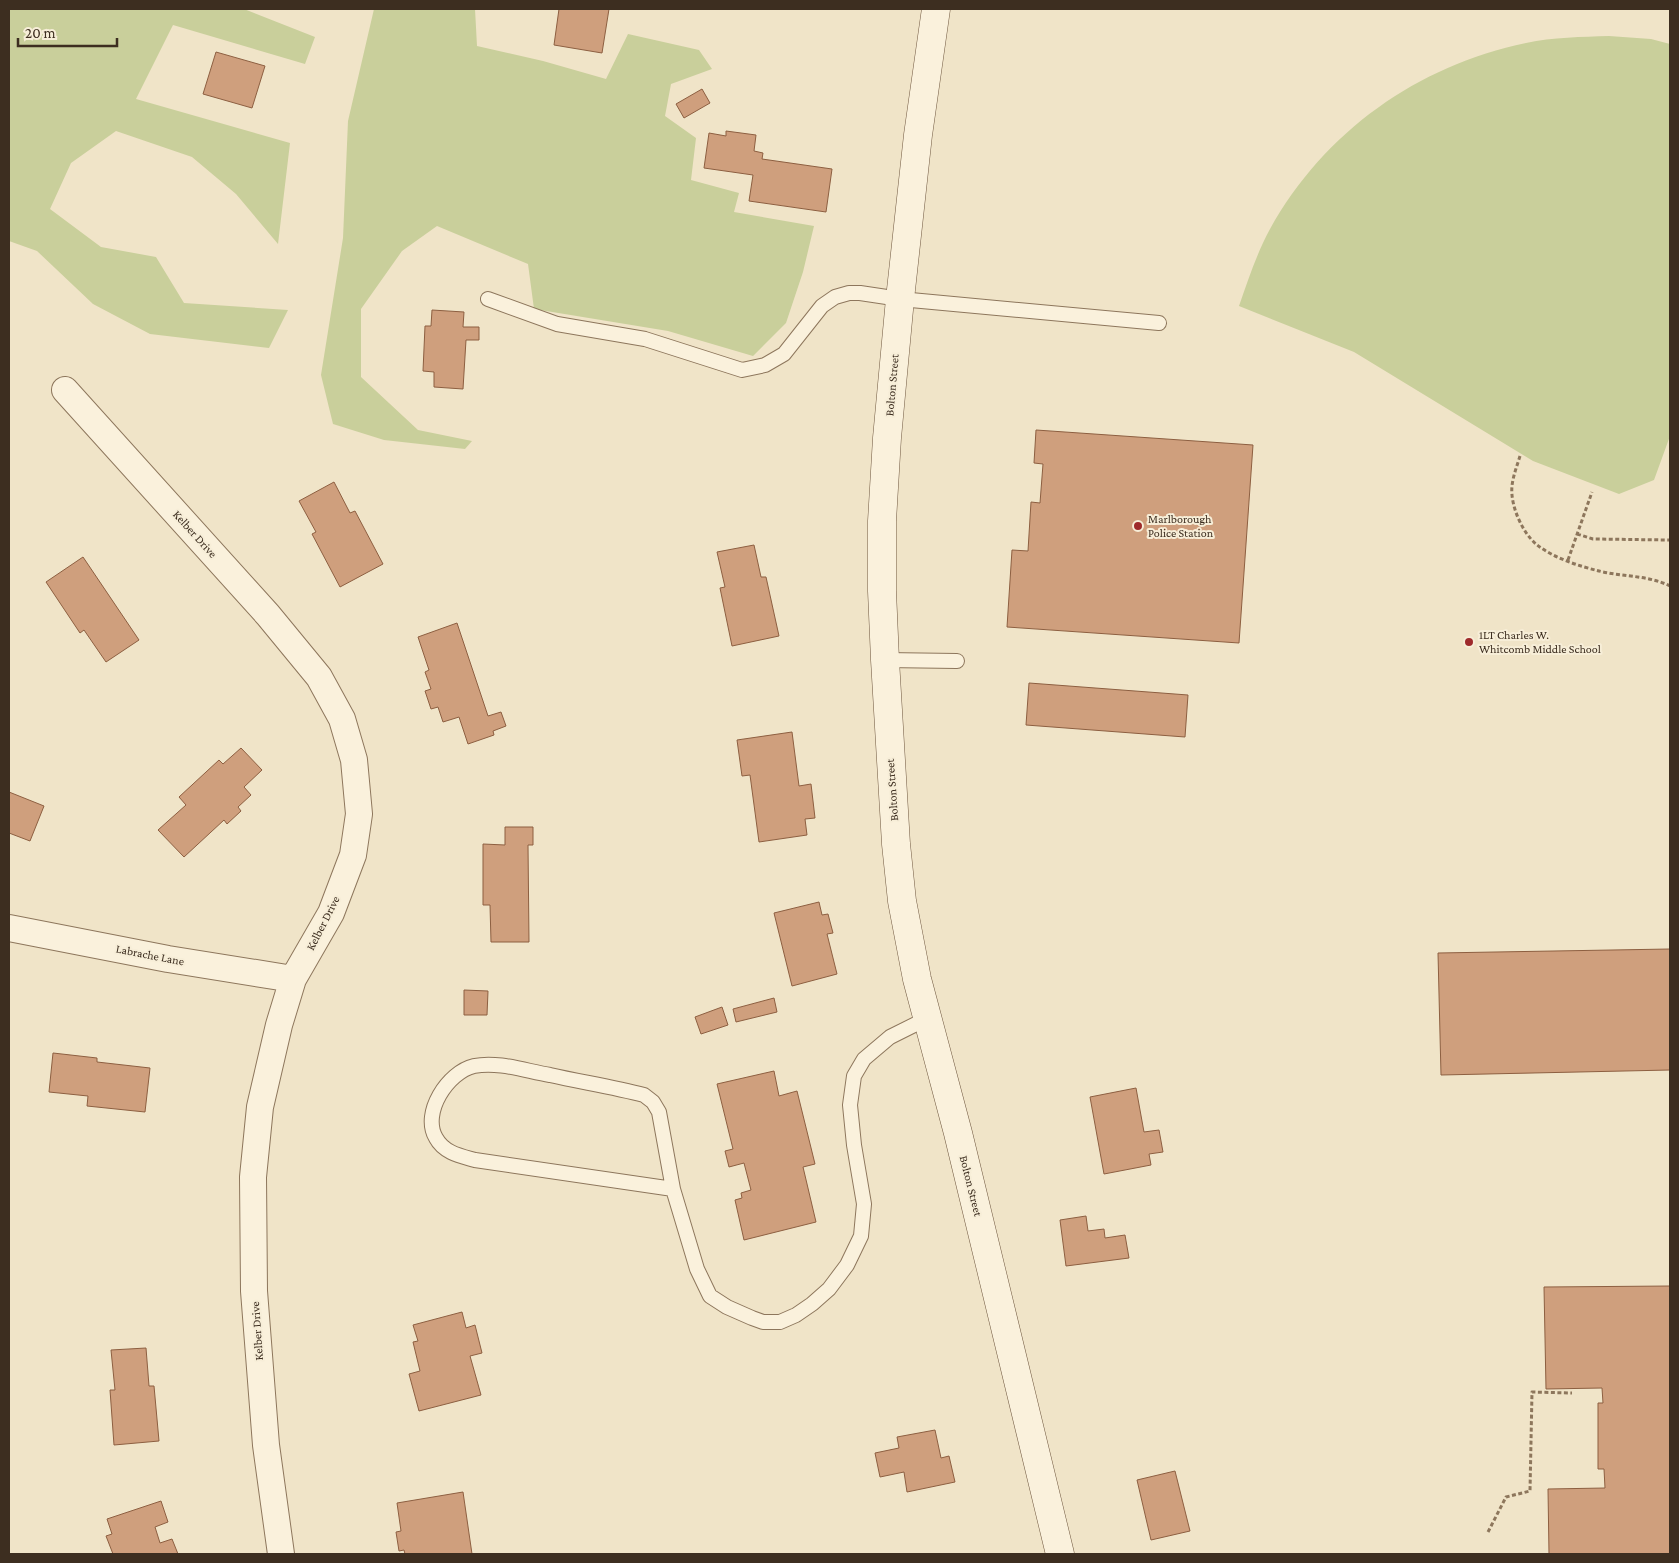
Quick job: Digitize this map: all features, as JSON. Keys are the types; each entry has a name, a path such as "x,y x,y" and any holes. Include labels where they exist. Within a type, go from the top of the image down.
{"main road":[{"name":"Bolton Street","path":"936,9 918,135 900,299 887,438 882,521 882,591 894,816 902,901 917,979 958,1133 1060,1554"}],"street":[{"name":"Kelber Drive","path":"65,390 268,615 319,677 342,719 354,760 359,814 353,855 331,913 293,979 279,1025 260,1107 253,1177 254,1291 266,1445 280,1554"},
{"name":"Labrache Lane","path":"9,928 168,959 293,979"}],"lane":[{"path":"488,300 557,324 644,339 742,370 765,365 784,354 822,306 835,297 849,293 1159,323"},
{"path":"885,660 957,661"},
{"path":"673,1189 475,1160 450,1152 436,1138 432,1121 436,1103 448,1082 458,1073 475,1066 502,1066 644,1095 653,1102 659,1112 673,1189 697,1269 710,1296 727,1307 763,1322 780,1322 796,1315 829,1289 847,1266 861,1236 864,1204 854,1145 850,1105 854,1076 864,1058 890,1037 928,1018"}],"path":[{"path":"1520,456 1512,488 1516,516 1535,543 1550,553 1600,571 1660,581 1670,586"},
{"path":"1568,560 1592,492"},
{"path":"1577,534 1593,539 1670,540"},
{"path":"1488,1532 1506,1497 1530,1491 1532,1392 1572,1393"}],"green space":[{"path":"9,9 244,9 315,37 305,64 173,25 136,99 290,143 278,244 236,194 192,157 116,131 71,163 50,209 101,247 156,257 184,303 288,310 269,348 150,334 93,304 37,251 9,241"},
{"path":"374,9 475,9 477,46 543,61 606,79 628,34 699,50 712,69 671,84 665,116 696,138 691,180 739,193 734,212 814,226 803,272 786,323 753,356 668,331 534,309 528,264 437,226 402,251 361,309 361,377 418,430 472,441 465,449 384,440 333,424 321,375 343,238 348,121"},
{"path":"1609,36 1651,39 1670,44 1670,436 1654,480 1619,494 1533,461 1354,352 1239,306 1265,238 1292,194 1318,162 1346,133 1378,108 1412,86 1448,68 1486,54 1526,43"}],"building":[{"path":"559,9 609,9 602,53 554,45"},
{"path":"216,52 265,66 252,108 203,94"},
{"path":"702,89 710,103 684,118 676,104"},
{"path":"726,131 756,135 754,151 763,153 762,159 832,169 826,212 749,201 753,175 704,168 709,133 726,136"},
{"path":"432,310 464,312 463,327 479,327 479,340 466,340 463,389 434,387 434,372 423,371 425,326 431,326"},
{"name":"Marlborough Police Station","path":"1036,430 1253,445 1239,643 1007,627 1012,550 1028,551 1031,502 1040,503 1043,464 1034,463"},
{"path":"334,482 350,513 355,511 383,564 340,587 312,534 316,532 299,501"},
{"path":"754,545 761,577 766,577 779,636 732,646 720,588 725,587 717,552"},
{"path":"83,557 139,640 106,662 84,630 80,633 46,582"},
{"path":"457,623 488,716 501,712 506,726 493,731 494,735 468,744 459,717 443,722 438,707 431,709 425,691 431,689 425,672 429,670 418,637"},
{"path":"1029,683 1188,695 1185,737 1026,725"},
{"path":"792,732 799,786 811,784 815,818 805,819 807,835 759,842 750,775 742,776 737,740"},
{"path":"241,748 262,770 244,787 251,795 238,807 241,811 227,824 224,820 184,857 158,830 186,805 179,797 219,760 223,764"},
{"path":"9,792 44,806 30,841 9,833"},
{"path":"505,827 533,827 533,845 528,845 529,942 491,942 490,905 483,905 483,844 505,845"},
{"path":"819,902 822,915 828,914 833,933 827,934 837,974 792,986 774,913"},
{"path":"1670,949 1670,1070 1441,1075 1438,953"},
{"path":"464,990 488,991 487,1015 464,1015"},
{"path":"774,998 777,1012 736,1022 733,1009"},
{"path":"722,1007 728,1025 701,1034 695,1017"},
{"path":"53,1053 97,1058 97,1062 150,1068 145,1112 87,1106 88,1096 49,1092"},
{"path":"774,1071 779,1096 797,1091 815,1164 803,1167 816,1222 744,1240 735,1200 742,1198 741,1193 751,1190 744,1163 729,1167 725,1151 733,1149 717,1084"},
{"path":"1136,1088 1144,1132 1159,1130 1163,1152 1149,1154 1151,1165 1104,1174 1090,1097"},
{"path":"1086,1216 1088,1231 1104,1229 1105,1238 1125,1235 1129,1258 1066,1266 1060,1220"},
{"path":"1670,1286 1670,1554 1549,1554 1548,1489 1605,1488 1604,1469 1598,1469 1598,1403 1603,1403 1602,1388 1546,1389 1544,1287"},
{"path":"462,1312 466,1328 475,1325 482,1353 470,1356 481,1395 419,1411 409,1374 420,1371 413,1342 418,1341 413,1325"},
{"path":"146,1348 149,1386 154,1386 159,1441 114,1445 110,1390 115,1390 111,1350"},
{"path":"935,1430 941,1458 949,1456 955,1482 907,1492 904,1472 880,1477 875,1453 899,1448 897,1437"},
{"path":"1175,1471 1190,1531 1151,1540 1137,1480"},
{"path":"463,1492 472,1554 405,1554 404,1550 399,1551 396,1532 401,1531 397,1503"},
{"path":"161,1501 168,1522 155,1527 160,1543 172,1539 178,1554 113,1554 106,1536 112,1534 107,1519"}],"place":[{"name":"Marlborough Police Station","path":"1138,526"},
{"name":"1LT Charles W. Whitcomb Middle School","path":"1469,642"}]}
